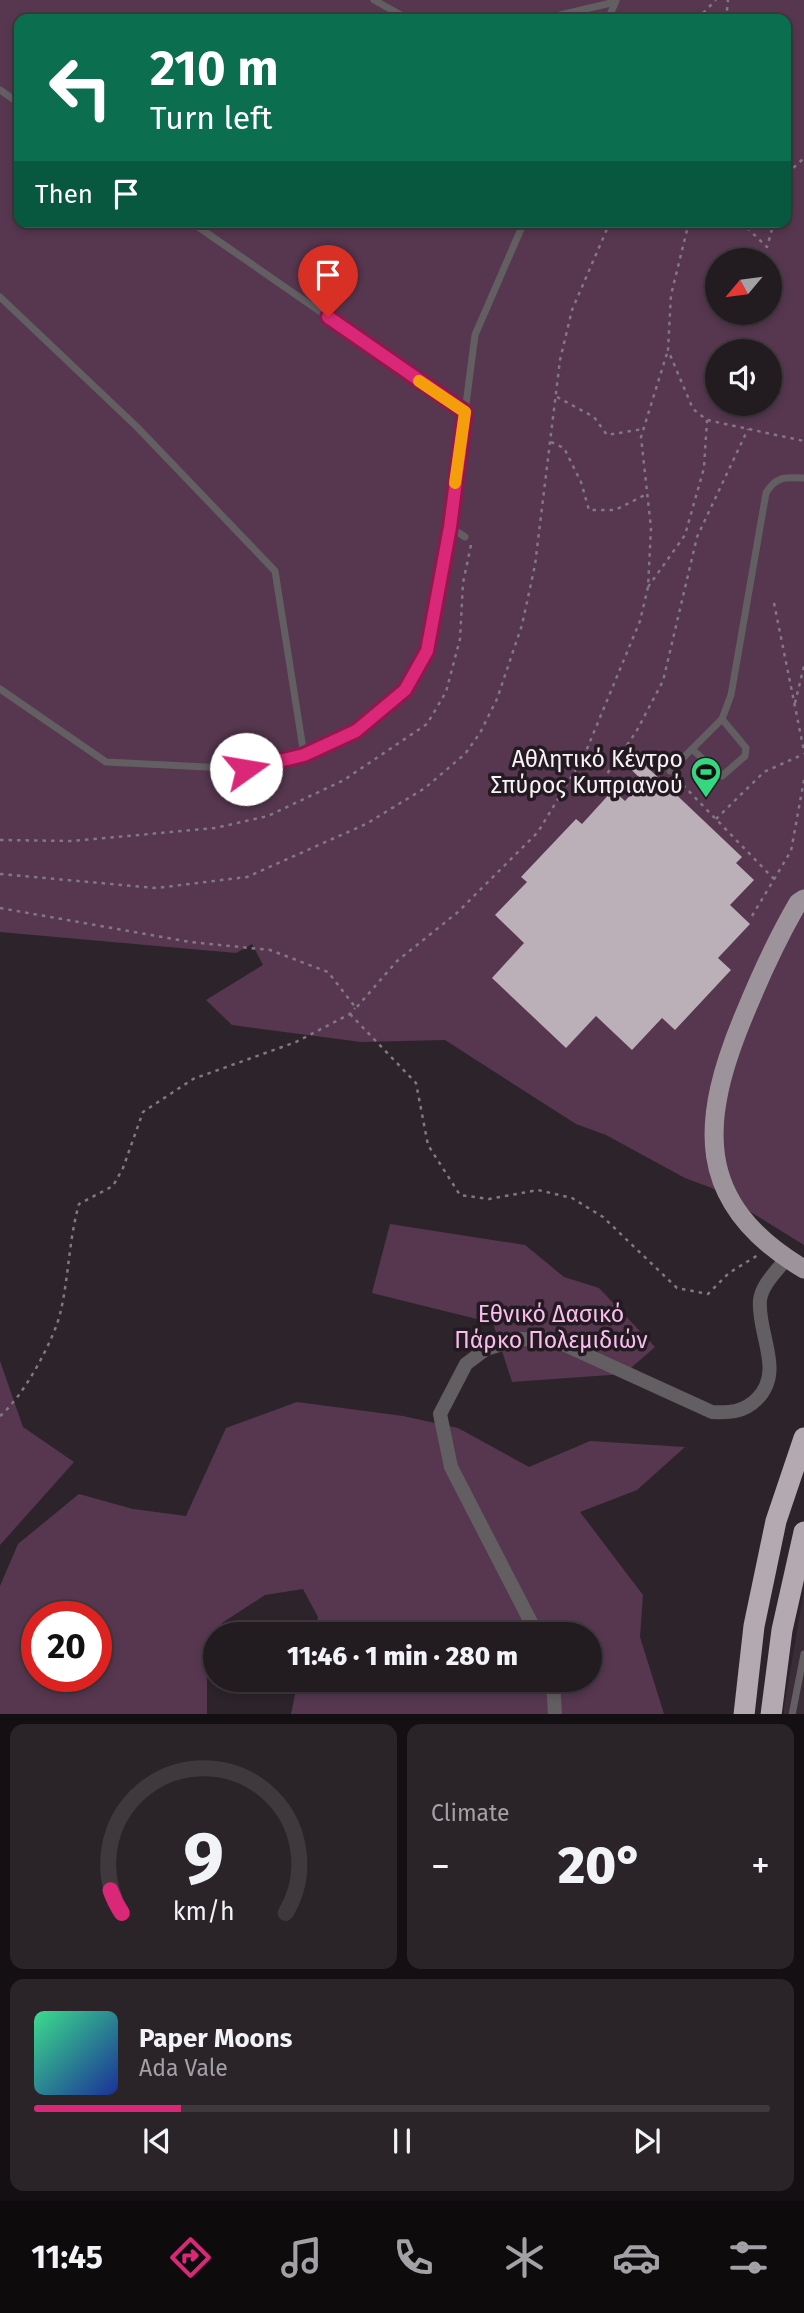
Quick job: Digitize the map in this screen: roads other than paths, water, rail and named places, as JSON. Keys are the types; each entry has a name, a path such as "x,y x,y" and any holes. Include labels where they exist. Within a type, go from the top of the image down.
{"highway":[{"path":"744,1714 754,1626 776,1521 804,1438"},
{"path":"771,1714 782,1630 804,1532"}],"main road":[{"path":"804,899 798,903 771,949 723,1063 713,1109 713,1145 724,1187 741,1217 769,1247 804,1269"}],"street":[{"path":"531,1622 451,1467 440,1414 466,1364 486,1349 519,1339 554,1340 712,1412 733,1413 750,1406 767,1390 771,1370 760,1300 765,1286 786,1259"},
{"path":"554,1692 555,1714"}],"lane":[{"path":"374,0 399,14"},
{"path":"563,14 616,1"},
{"path":"200,228 465,412"},
{"path":"0,689 106,762 246,769 304,755 356,731 405,690 427,651 450,527 475,335 521,228"},
{"path":"0,297 137,427 275,571 304,755"},
{"path":"670,771 722,719 731,695 766,492 773,482 783,477 804,478"},
{"path":"450,527 465,537"},
{"path":"693,750 722,776 745,756 746,748 722,719"},
{"path":"792,1714 804,1654"}],"place":[{"name":"Αθλητικό Κέντρο Σπύρος Κυπριανού","path":"706,799"}],"park label":[{"name":"Εθνικό Δασικό Πάρκο Πολεμιδιών","path":"551,1327"}]}
